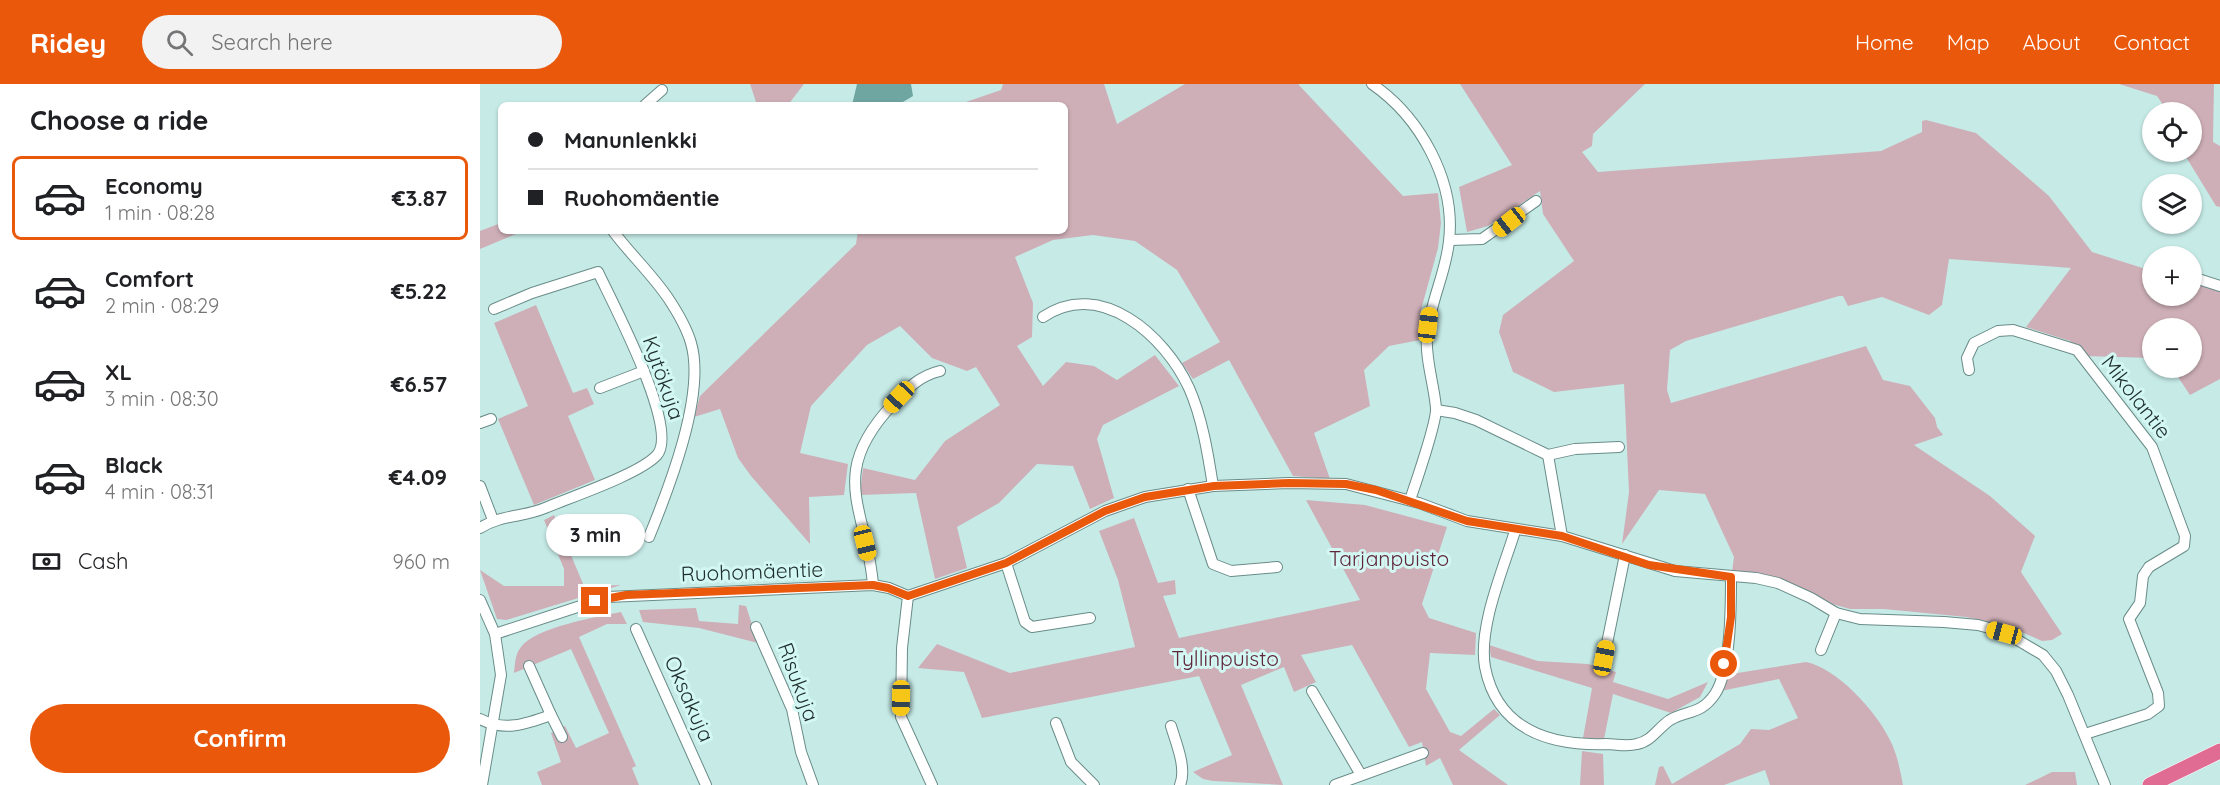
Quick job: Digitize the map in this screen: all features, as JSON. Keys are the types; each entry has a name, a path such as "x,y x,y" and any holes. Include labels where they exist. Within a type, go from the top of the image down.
{"highway":[{"path":"2150,785 2220,751"}],"street":[{"path":"1372,84 1386,94 1410,120 1427,144 1441,174 1446,193 1449,240 1430,312 1427,338 1436,410 1410,500"},
{"path":"648,102 662,90"},
{"path":"1449,240 1482,239 1536,201"},
{"path":"615,234 669,300 690,341 694,363 691,400 674,465 649,537"},
{"name":"Kytökuja","path":"494,309 532,293 598,272 644,370 662,427 659,453 652,459"},
{"path":"2202,280 2220,286"},
{"path":"1043,317 1054,309 1070,304 1107,306 1142,327 1177,365 1190,389 1214,486"},
{"name":"Mikolantie","path":"1969,370 1967,358 1974,342 1998,331 2013,330 2077,350 2152,447 2186,536 2184,546 2149,567 2143,576 2140,603 2129,620 2158,693 2159,706 2148,714 2085,734"},
{"path":"600,388 644,370"},
{"path":"873,585 853,489 862,449 872,429 910,386 924,375 940,371"},
{"path":"1436,410 1476,420 1548,455 1575,449 1619,447"},
{"path":"480,423 491,419"},
{"path":"1548,455 1562,536"},
{"path":"480,528 493,520 543,509 596,488 652,459 674,465"},
{"path":"932,785 901,717 902,648 908,596 1006,563 1105,511 1145,497 1214,486 1289,483 1346,484 1410,500 1467,521 1515,531 1562,536 1675,571 1756,578 1778,583 1811,598 1836,613 1860,619 1978,626 2004,633 2024,642 2043,655 2056,671 2105,785"},
{"path":"480,486 493,520"},
{"path":"1188,489 1213,564 1232,571 1277,567"},
{"path":"1515,531 1485,632 1483,651 1486,670 1493,695 1510,715 1533,734 1559,741 1585,745 1639,744 1651,738 1670,720 1704,706 1716,693 1722,676 1731,617 1731,577"},
{"path":"1604,658 1625,555"},
{"path":"1006,563 1025,622 1032,627 1090,618"},
{"name":"Ruohomäentie","path":"495,634 608,597 873,585 908,596"},
{"path":"480,600 495,634 501,675 494,727 482,785"},
{"path":"1821,650 1836,613"},
{"name":"Risukuja","path":"756,627 792,709 801,752 813,785"},
{"name":"Oksakuja","path":"636,629 706,785"},
{"path":"530,666 562,737"},
{"path":"1312,691 1360,775"},
{"path":"480,719 494,727 522,725 551,715"},
{"path":"1056,723 1071,762 1094,785"},
{"path":"1171,726 1182,766 1180,785"},
{"path":"1335,785 1423,753"}],"green space":[{"path":"750,84 804,84 790,102 756,102"},
{"path":"1003,84 1104,84 1117,124 1185,84 1298,84 1403,196 1438,193 1441,223 1438,248 1421,310 1420,340 1389,346 1364,370 1370,406 1314,433 1330,479 1293,476 1229,360 1193,379 1182,363 1220,342 1177,270 1135,241 1093,235 1053,240 1015,257 1033,303 1032,337 1017,346 1043,386 1066,362 1094,366 1117,380 1155,355 1179,386 1103,425 1097,439 1114,498 1090,509 1073,466 1037,464 999,503 957,527 967,568 935,579 916,493 860,495 863,468 915,480 945,441 1000,405 976,367 967,371 932,358 900,326 867,345 811,406 800,453 848,464 844,495 809,497 810,544 738,458 720,409 694,417 700,396 856,244 858,234 1068,234 1068,102 966,102 1001,90"},
{"path":"1460,84 1645,84 1593,134 1592,146 1582,152 1598,172 1881,151 1922,132 1922,121 1926,120 1976,133 2049,196 2092,252 2142,268 2142,306 2202,306 2202,285 2220,291 2220,379 2190,395 2179,378 2202,378 2202,318 2142,318 2142,358 2084,356 2070,341 2026,327 2071,268 1949,259 1942,305 1929,315 1882,297 1848,306 1843,296 1839,296 1686,341 1670,350 1667,390 1671,403 1866,346 1883,380 1910,386 1935,418 1937,427 1943,435 1914,445 1990,496 2035,536 2021,572 2062,634 2052,640 2042,641 2008,626 1966,617 1884,609 1850,609 1832,604 1800,588 1732,572 1734,557 1705,494 1659,490 1622,544 1629,492 1624,384 1554,392 1513,372 1499,332 1503,315 1574,261 1543,214 1540,191 1488,226 1467,232 1459,187 1512,165"},
{"path":"2119,84 2214,84 2213,142 2220,146 2220,207 2216,206 2202,183 2202,174 2196,174 2189,162 2202,162 2202,102 2161,102 2157,96"},
{"path":"498,224 498,234 516,234 480,249 480,231"},
{"path":"536,305 573,393 587,388 594,404 568,416 595,480 534,505 498,419 528,406 494,323"},
{"path":"1306,500 1365,505 1447,527 1422,604 1429,618 1476,633 1475,655 1430,653 1426,689 1450,732 1461,736 1494,709 1500,715 1459,750 1508,785 1453,785 1440,758 1426,766 1422,742 1409,747 1352,645 1301,655 1316,682 1294,692 1284,667 1241,685 1283,785 1213,781 1203,779 1193,772 1232,755 1199,676 982,718 964,672 918,668 937,644 1010,673 1135,647 1118,580 1099,531 1134,518 1158,583 1175,580 1176,594 1163,596 1179,638 1360,600"},
{"path":"554,515 584,586 621,585 506,620 497,619 480,570 504,586 564,586 564,569 544,520"},
{"path":"739,605 746,606 758,643 699,628 643,622 639,610 696,608 699,621 738,624"},
{"path":"621,612 627,624 607,624 579,637 636,766 632,768 639,785 542,785 537,772 561,762 551,733 565,726 576,748 609,733 571,649 514,673 518,653 529,640 553,628"},
{"path":"1489,645 1538,661 1588,664 1616,672 1613,682 1668,699 1708,682 1700,697 1671,713 1613,694 1604,739 1583,738 1592,688 1491,657"},
{"path":"1806,662 1818,666 1843,682 1875,716 1892,745 1903,785 1770,785 1765,770 1724,785 1655,785 1659,767 1663,766 1672,784 1740,744 1751,729 1769,730 1798,718 1779,679 1721,691 1725,675"},
{"path":"1582,751 1603,754 1604,785 1580,785"},
{"path":"2052,772 2075,772 2077,785 2025,785"}],"water":[{"path":"857,84 911,84 913,96 903,102 853,102"}],"route":[{"path":"595,601 626,595 828,589 873,585 908,596 974,576 1006,563 1105,511 1145,497 1214,486 1289,483 1346,484 1419,503 1467,521 1515,531 1562,536 1649,565 1675,571 1731,577 1731,617 1724,664"}],"park label":[{"name":"Tarjanpuisto","path":"1389,559"},
{"name":"Tyllinpuisto","path":"1225,659"}]}
